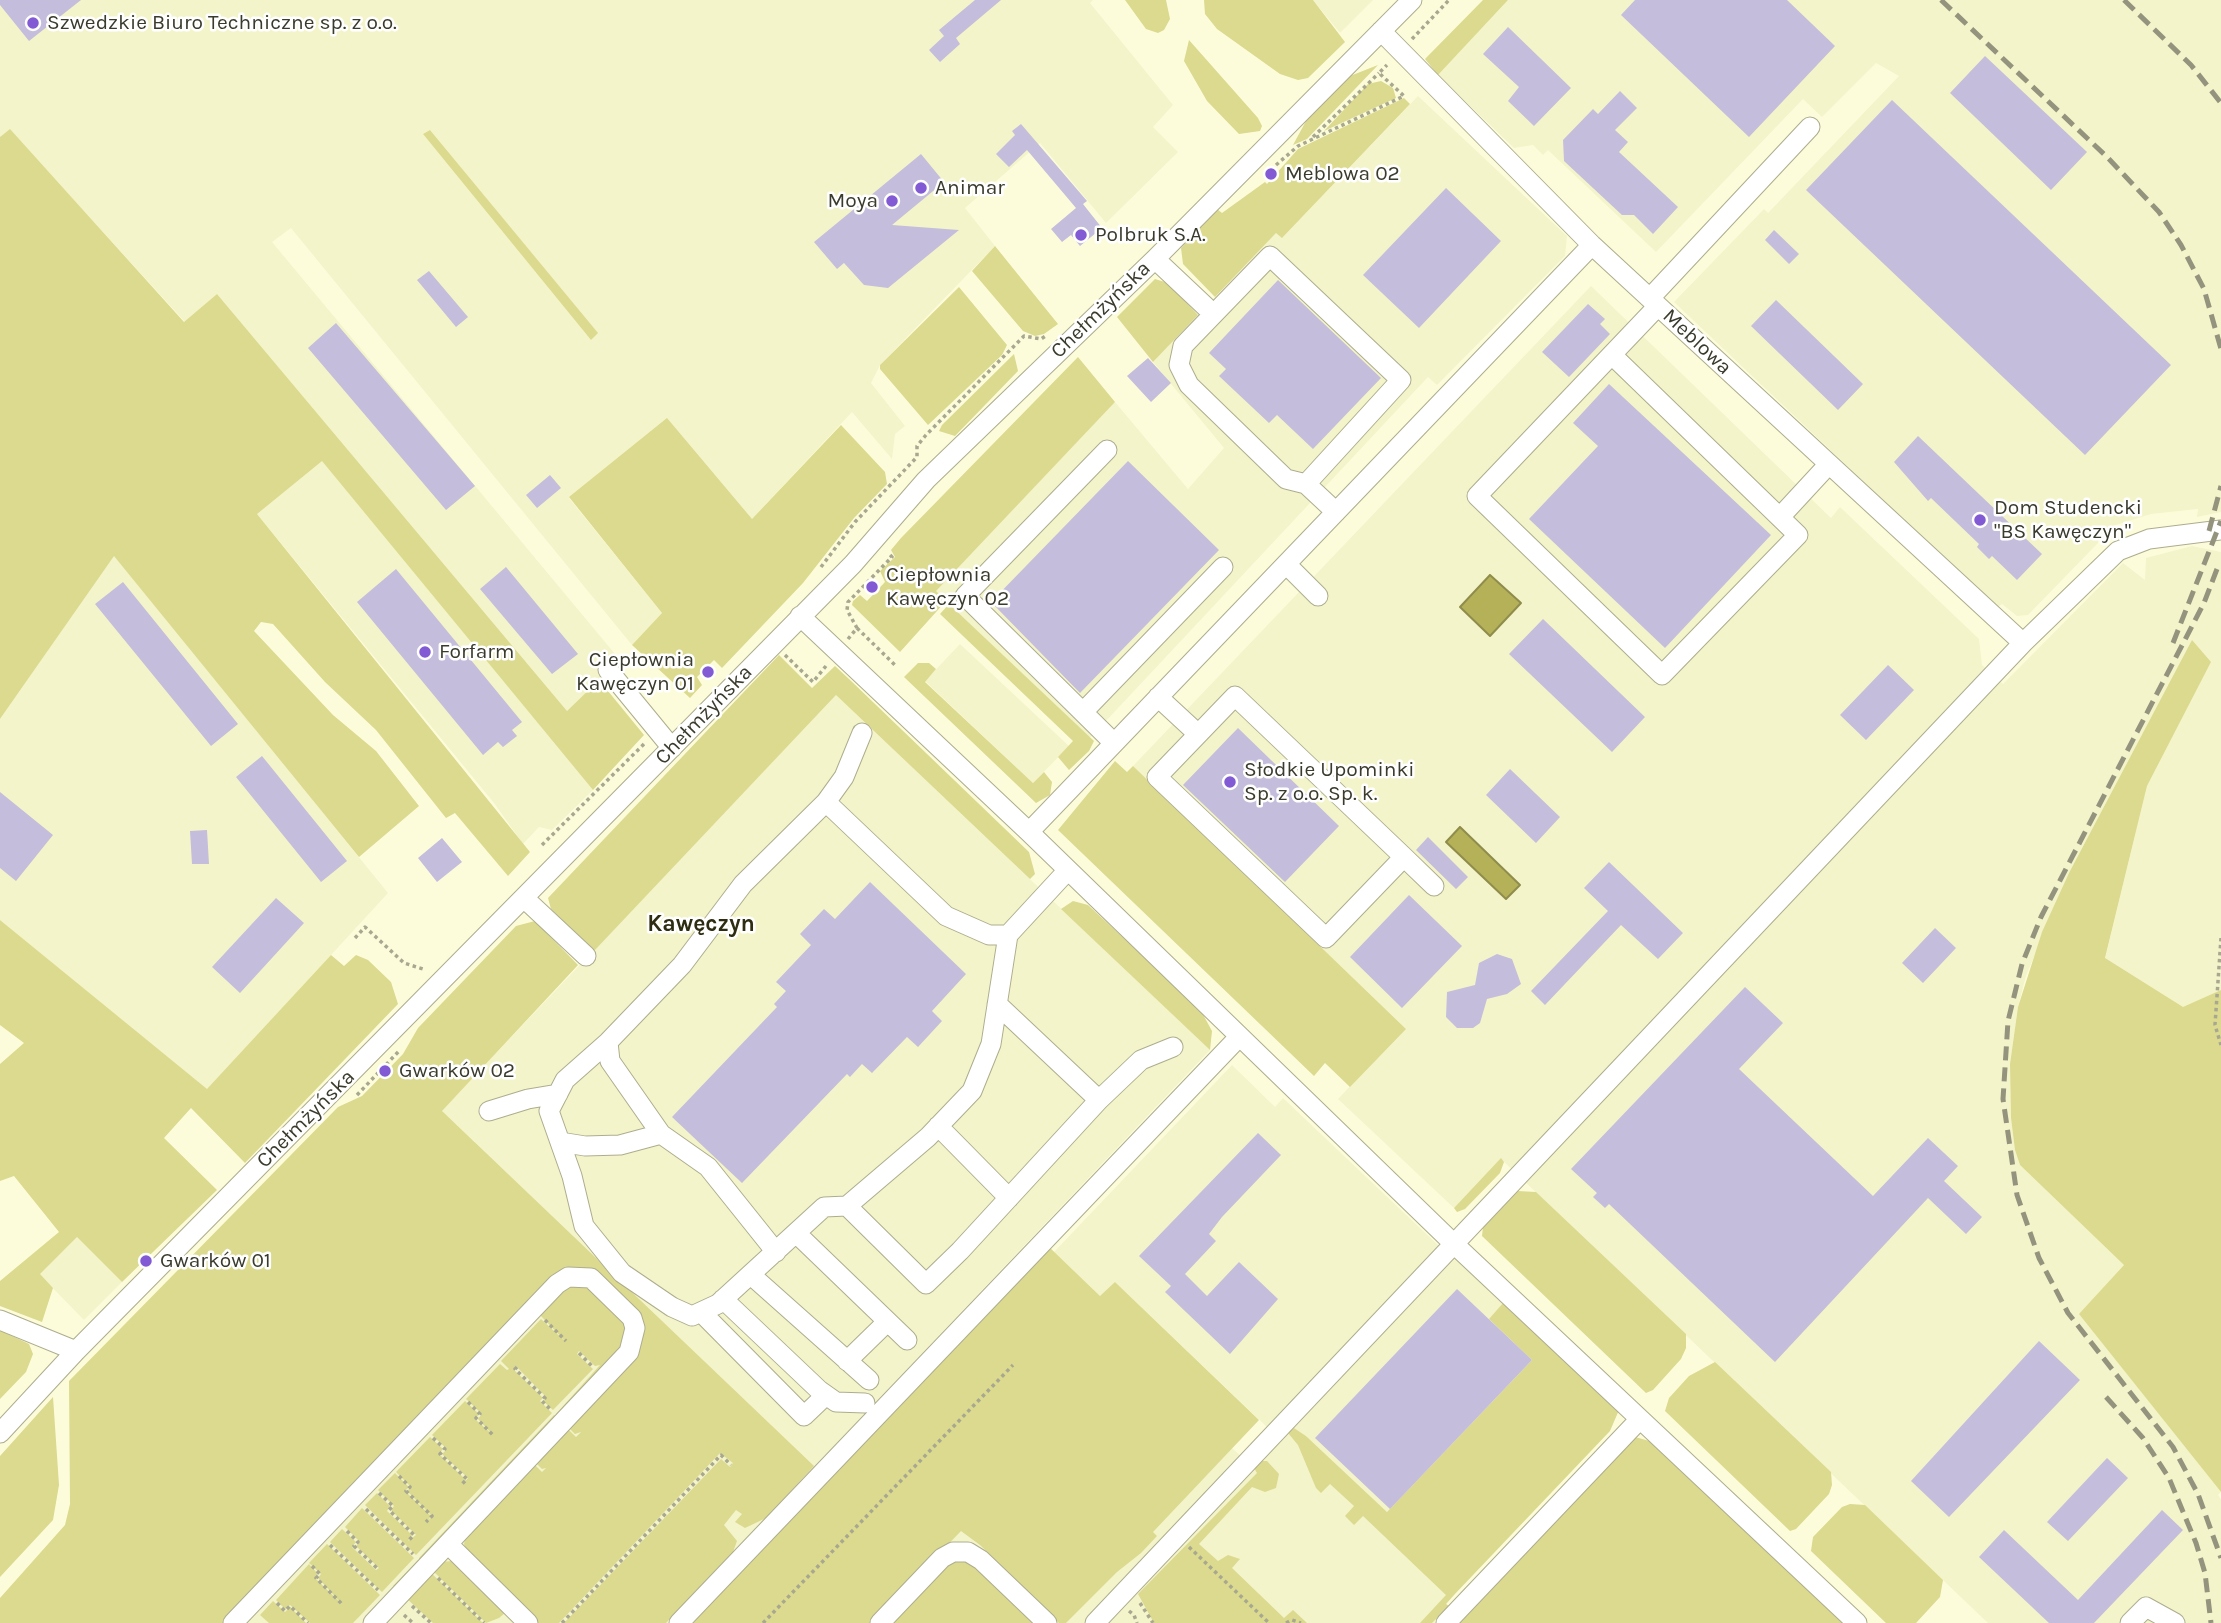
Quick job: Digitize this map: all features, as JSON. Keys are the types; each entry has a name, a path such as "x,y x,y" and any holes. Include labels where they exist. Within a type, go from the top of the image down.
{"street":[{"name":"Chełmżyńska","path":"0,1433 76,1351 672,748 874,540 926,480 1155,259 1412,0"},
{"name":"Meblowa","path":"1381,31 1592,245 2023,643"},
{"path":"1612,355 1798,535 1662,675 1477,496 1612,355 1654,302 1810,127"},
{"path":"1029,832 1592,245"},
{"path":"1306,484 1402,380 1270,256 1183,345 1179,365 1189,385 1286,479 1306,484 1336,512"},
{"path":"1155,259 1206,307"},
{"path":"1107,450 965,596 1114,743"},
{"path":"1780,517 1829,464"},
{"path":"1095,1623 2023,643 2118,551 2149,539 2221,530"},
{"path":"1286,564 1318,596"},
{"path":"1083,712 1223,567"},
{"path":"800,616 1029,832 1453,1243 1857,1623"},
{"path":"608,670 672,748"},
{"path":"1404,857 1326,938 1157,777 1235,696 1404,857 1434,886"},
{"path":"1158,697 1198,734"},
{"path":"862,733 844,777 826,802 743,884 681,965 608,1042 565,1080 549,1111 584,1226 622,1273 672,1307 692,1316 723,1299 824,1207 847,1206 938,1126 972,1091 991,1044 1008,935 1068,870"},
{"path":"826,802 946,916 989,935 1008,935"},
{"path":"524,898 586,956"},
{"path":"997,1004 1099,1100"},
{"path":"679,1623 1239,1037"},
{"path":"608,1042 610,1061 661,1134 708,1167 776,1252"},
{"path":"847,1206 926,1284 1099,1100 1141,1060 1173,1047"},
{"path":"489,1111 558,1094"},
{"path":"938,1126 1009,1198"},
{"path":"560,1142 585,1146 620,1145 661,1134"},
{"path":"796,1233 886,1323 907,1340"},
{"path":"233,1623 560,1281 579,1275 591,1278 632,1318 635,1328 629,1352 448,1544 421,1562 373,1623"},
{"path":"751,1275 869,1380"},
{"path":"723,1299 826,1395 836,1402 865,1403"},
{"path":"701,1312 804,1416 826,1395"},
{"path":"0,1320 76,1351"},
{"path":"847,1362 886,1323"},
{"path":"1446,1623 1640,1419"},
{"path":"448,1544 528,1623"},
{"path":"880,1623 942,1558 953,1552 968,1552 981,1560 1047,1623"},
{"path":"2130,1623 2146,1607 2175,1623"}],"path":[{"path":"1309,141 1379,73"},
{"path":"874,540 892,558 848,602 847,610 857,628 897,667"},
{"path":"786,656 813,682 857,628"},
{"path":"2221,938 2215,1025 2221,1045"},
{"path":"579,1353 595,1369"},
{"path":"763,1623 1013,1365"},
{"path":"517,1367 515,1369 545,1398 542,1401 554,1413"},
{"path":"464,1398 480,1414 476,1418 493,1434"},
{"path":"421,1426 445,1449 440,1454 467,1479 461,1485"},
{"path":"562,1623 721,1455 732,1465"},
{"path":"394,1471 410,1487 406,1491 432,1516 426,1522"},
{"path":"376,1490 393,1506 389,1510 414,1535 408,1541"},
{"path":"362,1505 484,1623"},
{"path":"342,1527 358,1542 354,1546 378,1569"},
{"path":"327,1542 382,1594"},
{"path":"1184,1542 1269,1623"},
{"path":"307,1561 320,1574 316,1578 342,1604"},
{"path":"273,1598 285,1611 290,1606 308,1623"},
{"path":"1286,1623 1292,1620 1301,1623"}],"shaded area":[{"path":"0,0 1093,0 1090,3 1173,105 1153,127 1178,152 1106,223 1040,143 965,208 995,246 880,365 871,383 905,426 895,434 892,459 852,412 752,519 569,498 662,613 632,645 291,228 272,242 620,660 567,711 217,294 185,322 10,130 0,137","holes":["430,130 597,333 591,340 423,134"]},
{"path":"1125,0 1166,0 1170,19 1164,30 1158,33 1146,29"},
{"path":"1204,0 1313,0 1345,42 1308,78 1298,80 1280,74 1217,29 1205,14"},
{"path":"1313,0 1373,0 1340,33"},
{"path":"1483,0 1508,0 1438,75 1425,59"},
{"path":"1508,0 2221,0 2221,512 2197,517 2198,509 2151,514 2100,530 2098,543 2028,615 2017,616 2002,604 1997,608 1674,302 1764,209 1768,213 1899,76 1876,63 1822,117 1803,99 1656,252 1548,150 1543,155 1533,145 1514,148 1438,75"},
{"path":"1189,40 1258,118 1262,126 1260,131 1239,134 1207,101 1184,61"},
{"path":"1378,65 1307,139 1293,145 1306,121 1350,76"},
{"path":"1381,81 1393,88 1396,98 1324,131 1368,84"},
{"path":"1418,96 1567,236 1565,256 1437,385 1428,377 1090,738 935,591 1115,402 1188,489 1224,448 1153,362 1277,232 1283,237"},
{"path":"1404,98 1410,104 1282,238 1276,233 1215,297 1183,264 1181,248 1217,209 1222,213 1265,182 1267,184 1298,149"},
{"path":"10,129 184,322 217,294 567,711 599,680 644,735 593,790 322,461 257,514 530,852 508,876 455,813 446,818 376,730 325,682 273,624 261,622 254,631 333,715 376,751 419,806 359,857 114,556 0,719 0,137"},
{"path":"430,130 598,333 591,340 423,134"},
{"path":"995,246 1058,324 1044,334 1035,336 1023,331 972,271"},
{"path":"1155,279 1168,283 1198,315 1153,362 1117,317"},
{"path":"1591,286 1831,518 1840,507 1979,639 1982,665 2003,684 2123,563 2145,580 2146,558 2192,546 2221,552 2221,990 2183,1008 2105,959 2147,786 2211,662 2069,873 2026,976 2018,1007 2010,1064 2011,1118 2020,1165 2124,1265 2080,1314 2221,1492 2218,1495 2221,1499 2221,1623 1988,1623 1501,1159 1454,1208 1338,1099 1405,1028 1133,766"},
{"path":"959,287 1007,345 1002,355 928,425 880,369 880,365"},
{"path":"1014,354 1018,371 955,436 939,431 942,425"},
{"path":"1078,357 1115,402 936,591 946,601 900,652 852,605 853,601 860,595 867,601 885,582 880,571 895,557 891,550 901,538"},
{"name":"Forfarm","path":"242,363 593,790 552,830 539,827 523,844 494,803 193,436"},
{"path":"667,418 752,519 841,425 885,472 887,484 854,518 803,583 722,668 714,660 697,677 702,685 690,698 632,645 662,613 569,497"},
{"path":"114,555 388,893 207,1090 0,920 0,719"},
{"path":"1490,575 1521,603 1490,636 1460,607"},
{"path":"949,604 1094,741 1089,751 1069,770 1058,757 1073,741 940,614"},
{"path":"2192,640 2211,662 2147,786 2105,958 2183,1007 2221,990 2221,1492 2079,1314 2124,1265 2020,1165 2011,1118 2010,1064 2018,1007 2042,932 2069,873"},
{"path":"960,644 1069,746 1033,783 925,681"},
{"path":"779,655 812,688 835,666 1029,852 1035,874 1030,879 836,695 594,951 551,909 548,898"},
{"path":"918,663 929,663 936,669 925,682 1033,783 1044,772 1052,782 1050,795 1036,803 904,677"},
{"path":"836,695 1210,1050 815,1466 832,1482 1169,1512 1232,1448 1254,1468 1288,1433 1454,1595 1446,1604 1466,1623 18,1623 475,1142 441,1111"},
{"path":"1115,761 1127,772 1133,766 1406,1029 1350,1087 1325,1063 1314,1076 1058,830"},
{"path":"1460,827 1520,885 1506,899 1446,842"},
{"path":"1073,901 1088,905 1200,1009 1212,1031 1210,1050 1061,909"},
{"path":"0,920 207,1089 331,955 344,966 356,955 368,960 391,982 398,1004 245,1163 191,1108 164,1138 217,1190 122,1282 77,1237 40,1274 53,1288 42,1322 0,1306 0,1281 59,1232 14,1176 0,1181 0,1064 24,1043 0,1025"},
{"path":"535,921 578,965 442,1111 814,1466 766,1518 745,1528 735,1522 742,1514 736,1510 724,1525 737,1541 733,1552 666,1623 564,1623 721,1459 730,1467 733,1463 720,1453 559,1623 536,1623 468,1559 464,1544 466,1535 531,1461 542,1472 546,1468 542,1469 533,1460 565,1426 576,1437 581,1432 575,1434 566,1425 639,1328 580,1271 225,1623 0,1623 0,1598 65,1525 70,1504 69,1381 338,1107 362,1096 403,1054 418,1028 516,926"},
{"path":"1232,1065 1275,1107 1283,1098 1440,1247 1268,1428 1115,1282 1101,1297 1054,1252"},
{"path":"1501,1158 1504,1162 1500,1173 1465,1209 1457,1212 1454,1208"},
{"path":"1518,1191 1536,1192 1686,1334 1686,1348 1681,1359 1653,1390 1646,1393 1482,1236 1483,1227"},
{"path":"77,1237 122,1282 84,1320 39,1274"},
{"path":"1047,1245 1100,1296 1115,1282 1259,1420 1153,1532 1157,1536 1141,1553 1117,1572 1066,1623 1059,1623 980,1545 961,1531 872,1623 690,1623"},
{"path":"1455,1257 1504,1302 1532,1360 1387,1512 1306,1436 1294,1428"},
{"path":"583,1280 627,1314 631,1339 397,1590 393,1586 418,1560 420,1562 419,1558 554,1415 557,1417 556,1414 600,1365 595,1366 579,1351 577,1354 593,1369 553,1410 543,1401 546,1397 516,1366 513,1369 543,1398 540,1401 552,1413 416,1555 365,1505 377,1493 390,1506 387,1511 412,1535 408,1541 416,1535 391,1510 394,1506 378,1490 395,1473 409,1487 405,1491 431,1516 427,1522 432,1516 407,1491 411,1487 396,1472 430,1437 443,1449 439,1454 466,1480 462,1485 468,1478 442,1454 447,1449 432,1435 465,1401 479,1414 475,1419 493,1435 478,1419 482,1414 466,1399 500,1364 509,1369 501,1361 541,1319 566,1342 540,1315 499,1359 495,1356 563,1283"},
{"path":"1504,1302 1619,1410 1610,1431 1454,1595 1446,1604 1449,1606 1432,1623 1420,1623 1446,1595 1363,1516 1354,1525 1345,1516 1354,1506 1330,1484 1321,1493 1316,1488 1298,1445 1288,1433 1294,1428 1306,1436 1387,1512 1532,1360 1489,1319"},
{"path":"0,1330 29,1344 33,1354 26,1372 0,1399"},
{"path":"1715,1362 1831,1472 1832,1485 1829,1494 1796,1529 1790,1531 1665,1411 1669,1398 1689,1376"},
{"path":"53,1397 59,1485 53,1520 0,1577 0,1456"},
{"path":"1635,1437 1653,1442 1843,1623 1455,1623"},
{"path":"1261,1461 1267,1461 1279,1474 1276,1488 1265,1492 1252,1487 1199,1544 1218,1561 1228,1555 1240,1559 1232,1568 1284,1618 1293,1610 1307,1623 1154,1623 1138,1594 1257,1473 1254,1468"},
{"path":"1850,1504 1865,1505 1943,1580 1940,1597 1916,1623 1886,1623 1811,1551 1813,1537 1842,1507"},
{"path":"362,1508 414,1558 382,1592 330,1542 342,1529 356,1542 352,1547 376,1570 379,1568 356,1546 360,1542 345,1527"},
{"path":"327,1544 380,1595 353,1623 310,1623 290,1605 285,1609 276,1600 309,1564 318,1574 315,1578 342,1604 318,1578 321,1574 309,1563"},
{"path":"955,1559 967,1559 1040,1623 888,1623 944,1566"},
{"path":"453,1561 506,1612 486,1623 430,1568 439,1562"},
{"path":"428,1570 483,1623 433,1623 404,1596"},
{"path":"273,1601 285,1612 290,1607 306,1623 269,1623 260,1615"}],"building":[{"name":"Szwedzkie Biuro Techniczne sp. z o.o.","path":"0,0 81,0 29,41 0,5"},
{"path":"975,0 1001,0 956,38 960,44 940,62 929,50 944,36 939,30"},
{"path":"1635,0 1787,0 1835,46 1749,137 1621,15"},
{"path":"1508,27 1571,88 1534,126 1508,101 1519,87 1483,54"},
{"path":"1985,56 2087,152 2051,190 1950,93"},
{"path":"1620,91 1637,108 1615,130 1628,142 1619,152 1678,207 1653,234 1634,215 1622,215 1564,161 1563,140 1593,109 1598,114"},
{"path":"1892,100 2171,365 2085,455 1806,190"},
{"path":"1021,124 1087,201 1083,204 1102,228 1080,246 1071,235 1062,242 1051,229 1076,208 1027,150 1009,167 996,154 1015,135 1012,131"},
{"path":"921,154 944,182 892,225 959,230 888,288 864,285 844,263 837,269 814,242"},
{"path":"1446,188 1501,241 1419,328 1363,275"},
{"path":"1774,230 1799,254 1789,264 1765,240"},
{"path":"429,271 468,317 456,327 417,280"},
{"path":"1278,280 1381,378 1313,449 1277,415 1269,423 1219,376 1226,369 1209,353"},
{"path":"1776,300 1863,384 1838,410 1751,326"},
{"path":"1588,304 1605,319 1600,324 1610,334 1569,377 1542,352"},
{"path":"336,323 475,486 446,510 308,348"},
{"path":"1148,358 1171,383 1151,402 1127,376"},
{"path":"1609,384 1771,535 1665,648 1529,519 1598,446 1573,423"},
{"path":"1918,436 2042,554 2017,580 1992,556 1989,559 1977,547 1979,544 1931,498 1928,501 1894,462"},
{"path":"1128,461 1219,550 1080,693 991,602"},
{"path":"550,475 561,488 537,508 526,495"},
{"path":"506,567 578,654 552,674 480,589"},
{"path":"396,569 522,722 512,730 517,736 503,747 498,742 483,755 357,602"},
{"path":"123,582 238,724 211,746 95,604"},
{"path":"1543,619 1645,717 1612,752 1509,654"},
{"path":"1888,665 1914,690 1866,740 1840,715"},
{"path":"1238,728 1339,826 1285,882 1183,785"},
{"path":"262,756 347,861 321,882 236,777"},
{"path":"1510,769 1560,817 1536,843 1486,795"},
{"path":"0,792 53,835 16,881 0,868"},
{"path":"207,830 209,864 192,864 190,831"},
{"path":"1428,837 1468,877 1456,889 1416,850"},
{"path":"442,838 462,862 437,882 418,858"},
{"path":"1609,862 1683,933 1658,959 1621,925 1545,1005 1531,991 1608,911 1584,888"},
{"path":"870,882 966,974 932,1011 942,1021 918,1047 907,1037 872,1073 862,1064 850,1077 847,1074 742,1183 672,1117 777,1007 774,1004 786,991 776,982 811,945 800,934 824,909 835,919"},
{"path":"1409,895 1462,946 1402,1008 1350,957"},
{"path":"276,898 304,923 240,993 212,967"},
{"path":"1935,928 1956,948 1923,983 1902,963"},
{"path":"1497,954 1512,959 1521,984 1507,994 1487,999 1480,1023 1473,1028 1457,1028 1446,1017 1447,992 1475,985 1479,963"},
{"path":"1745,987 1783,1023 1739,1069 1873,1196 1928,1138 1958,1166 1944,1181 1982,1217 1966,1234 1928,1198 1775,1362 1609,1204 1605,1208 1593,1197 1597,1193 1571,1169"},
{"path":"1258,1133 1281,1155 1222,1217 1209,1234 1216,1241 1185,1274 1207,1296 1239,1262 1278,1299 1230,1354 1165,1292 1171,1286 1139,1256"},
{"path":"1457,1289 1532,1360 1390,1509 1315,1438"},
{"path":"2039,1341 2080,1380 1949,1517 1911,1481"},
{"path":"2107,1458 2128,1478 2068,1541 2047,1522"},
{"path":"2162,1510 2183,1530 2094,1623 2049,1623 1979,1557 2004,1530 2078,1600"}],"railway":[{"path":"1941,0 2107,157 2159,212 2181,245 2204,289 2221,349"},
{"path":"2124,0 2191,65 2221,103"},
{"path":"2209,531 2221,486"},
{"path":"2173,643 2221,521"},
{"path":"2217,569 2204,603 2041,917 2022,964 2008,1021 2003,1099 2017,1195 2039,1258 2068,1313 2173,1447 2198,1494 2221,1558"},
{"path":"2106,1397 2143,1438 2169,1478 2196,1543 2205,1573 2211,1623"}],"place":[{"name":"Szwedzkie Biuro Techniczne sp. z o.o.","path":"33,23"},
{"name":"Meblowa 02","path":"1271,174"},
{"name":"Animar","path":"921,188"},
{"name":"Moya","path":"892,201"},
{"name":"Polbruk S.A.","path":"1081,235"},
{"name":"Dom Studencki \"BS Kawęczyn\"","path":"1980,520"},
{"name":"Ciepłownia Kawęczyn 02","path":"872,587"},
{"name":"Forfarm","path":"425,652"},
{"name":"Ciepłownia Kawęczyn 01","path":"708,672"},
{"name":"Słodkie Upominki Sp. z o.o. Sp. k.","path":"1230,782"},
{"name":"Gwarków 02","path":"385,1071"},
{"name":"Gwarków 01","path":"146,1261"}],"district":[{"name":"Kawęczyn","path":"701,924"}]}
